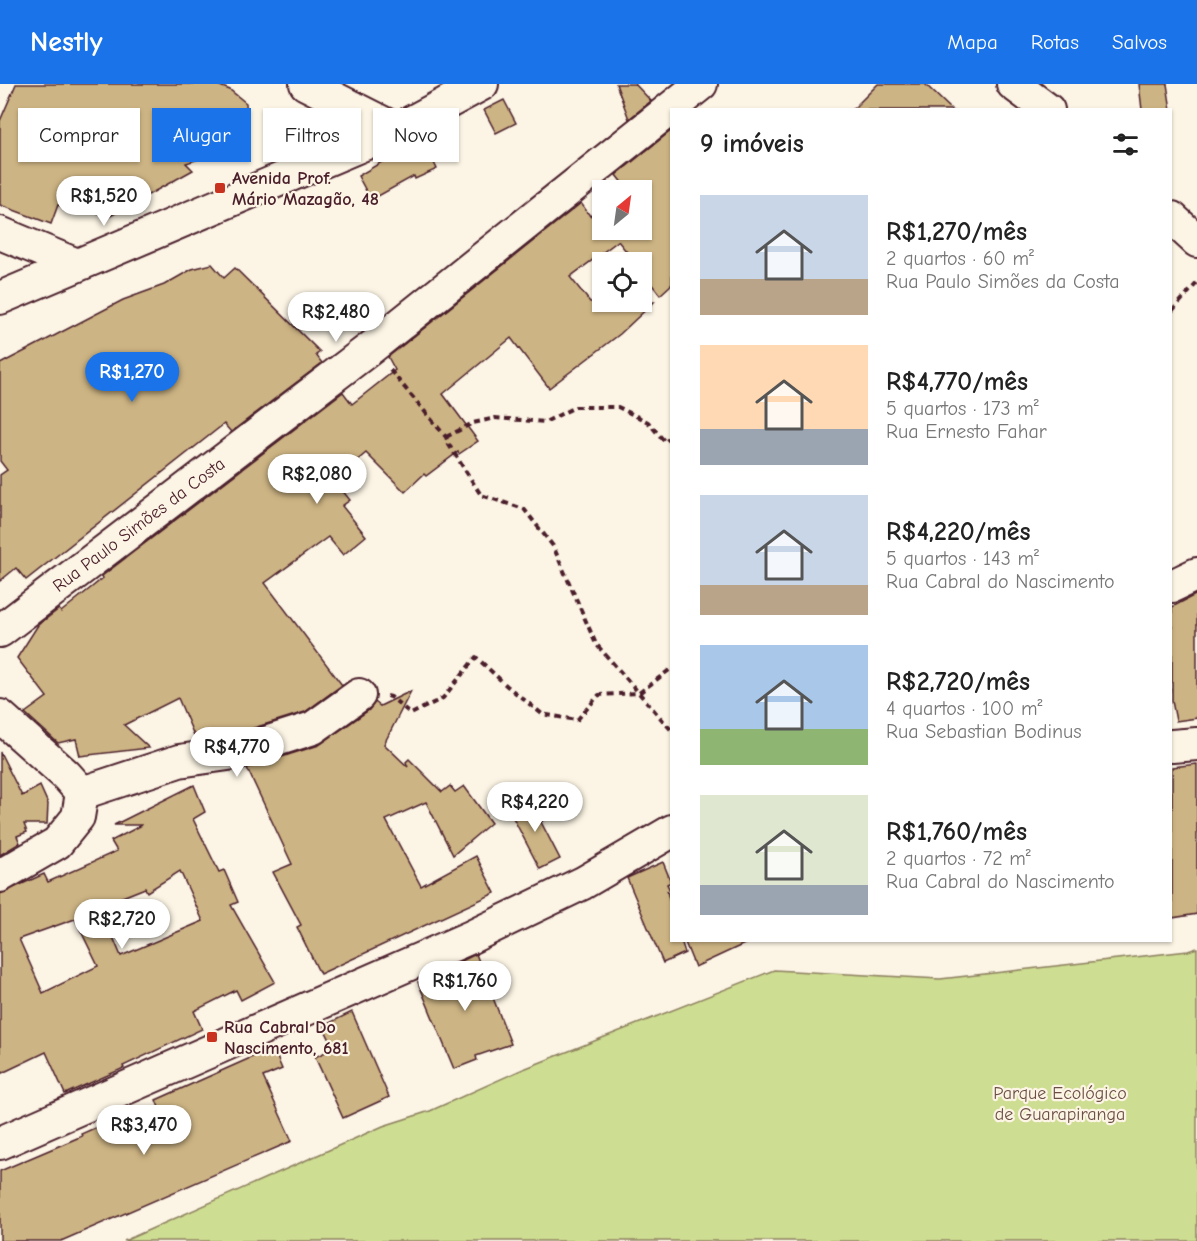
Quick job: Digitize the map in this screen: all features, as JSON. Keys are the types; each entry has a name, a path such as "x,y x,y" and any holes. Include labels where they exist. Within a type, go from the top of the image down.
{"street":[{"path":"306,84 373,118"},
{"path":"438,108 482,84"},
{"name":"Rua Paulo Simões da Costa","path":"671,108 701,84"},
{"name":"Rua Paulo Simões da Costa","path":"0,631 372,347 670,109"},
{"path":"0,298 373,141"},
{"path":"1172,218 1197,241"},
{"path":"0,233 77,265"},
{"path":"1172,586 1197,574"},
{"path":"82,793 178,761 235,753 313,729 359,695"},
{"path":"0,716 66,775 82,793"},
{"path":"1172,746 1197,744"},
{"path":"0,876 57,843 78,817 82,793"},
{"path":"0,1143 471,937 583,883 670,832"}],"path":[{"path":"1172,311 1197,283"},
{"path":"372,347 446,436 449,445 482,495 524,509 553,546 596,644 670,729"},
{"path":"446,436 473,423 495,418 545,422 575,407 618,406 648,422 665,442 670,438"},
{"path":"359,695 391,697 411,714 443,698 476,657 542,714 577,720 599,695 639,693 670,670"}],"green space":[{"name":"Parque Ecológico de Guarapiranga","path":"1197,948 1197,1241 124,1241 383,1126 430,1111 521,1070 774,970 940,979 1188,951"}],"building":[{"path":"16,84 215,84 230,90 246,103 246,108 152,108 152,162 189,162 186,163 193,170 105,219 101,213 83,213 58,205 51,224 0,205 0,121"},
{"path":"616,84 635,84 651,101 629,119"},
{"path":"878,84 925,84 950,108 854,108"},
{"path":"1139,84 1167,84 1171,108 1142,108"},
{"path":"504,100 516,123 496,133 484,110"},
{"path":"670,132 670,286 660,295 652,285 652,252 627,252 618,241 603,252 592,252 592,260 570,277 592,302 592,312 643,312 620,334 549,388 511,338 443,394 478,441 459,454 458,452 426,476 424,474 405,492 366,453 334,480 350,500 342,506 366,536 343,555 328,537 265,583 342,685 305,712 231,735 196,740 178,698 124,725 149,748 80,756 76,739 58,743 25,713 47,697 17,658 38,625 59,609 61,612 103,578 102,576 343,392 352,404 395,370 388,357 581,203 590,216 592,214 592,240 652,240 652,180 620,180 616,175"},
{"path":"382,162 434,162 437,169 415,179 414,176 371,200 358,176"},
{"path":"212,264 224,278 235,268 320,352 316,355 322,363 231,432 224,424 26,580 16,568 0,581 0,475 7,470 0,461 0,364 123,300 164,285 192,269"},
{"path":"1197,594 1197,718 1176,721 1172,701 1172,607"},
{"path":"411,691 384,744 408,767 406,762 409,759 442,792 450,786 455,792 464,786 491,823 453,855 426,802 386,820 421,886 476,856 495,893 320,974 297,927 301,925 273,872 292,864 247,768 319,745 369,710 375,702 380,706"},
{"path":"0,752 22,796 40,786 48,804 47,824 24,824 27,832 17,836 20,843 0,855"},
{"path":"1197,764 1197,914 1172,918 1172,767"},
{"path":"194,785 205,812 193,819 219,872 224,870 238,902 231,905 275,982 241,1000 236,990 194,1011 202,1029 123,1066 124,1068 65,1094 46,1052 0,1074 0,894 44,874 48,882 117,851 111,841 142,825 114,825","holes":["180,871 203,921 121,956 100,906 145,888 147,892","75,919 98,966 43,993 19,939"]},
{"path":"528,797 546,818 541,822 560,859 540,869 510,812"},
{"path":"663,862 670,880 667,884 670,890 667,891 670,902 670,942 682,942 685,953 663,963 627,878"},
{"path":"685,942 749,942 695,967"},
{"path":"476,954 511,1044 476,1056 477,1060 454,1069 418,982"},
{"path":"352,1012 389,1097 343,1118 315,1057 334,1048 323,1026"},
{"path":"273,1048 282,1069 263,1077 292,1141 61,1241 0,1241 0,1171 82,1136 81,1134 108,1122 112,1131 160,1110 156,1100"}],"place":[{"name":"Avenida Prof. Mário Mazagão, 48","path":"220,188"},
{"name":"Rua Cabral Do Nascimento, 681","path":"212,1037"}]}
